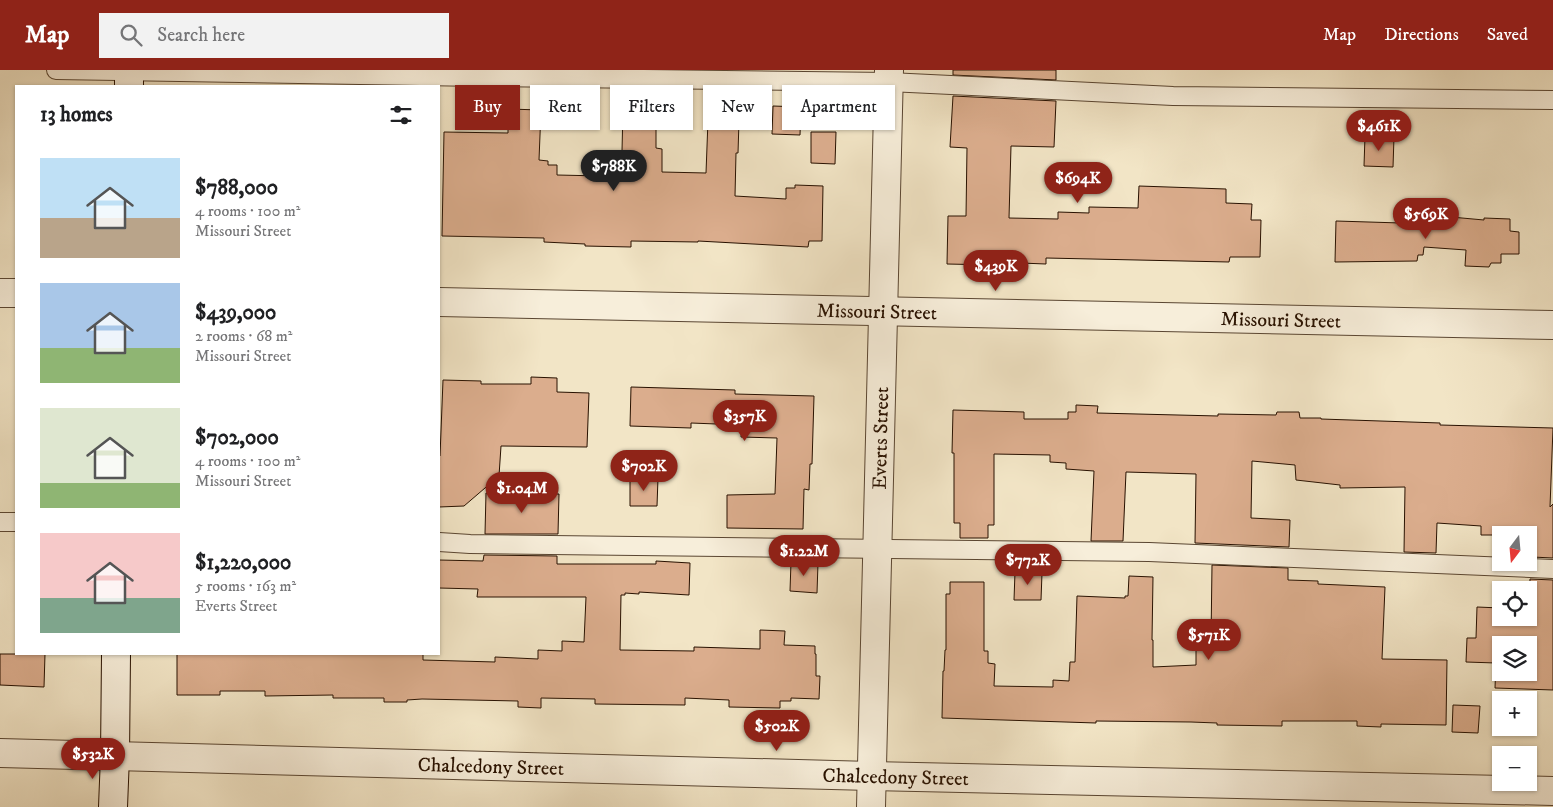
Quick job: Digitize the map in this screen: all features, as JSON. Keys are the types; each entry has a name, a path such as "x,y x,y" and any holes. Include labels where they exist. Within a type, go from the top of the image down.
{"street":[{"name":"Everts Street","path":"870,807 889,76"},
{"path":"0,293 15,293"},
{"name":"Missouri Street","path":"440,302 1553,325"},
{"path":"113,807 116,655"},
{"name":"Chalcedony Street","path":"0,753 871,776 1553,791"}],"lane":[{"path":"56,70 129,76 889,76 1173,96 1553,100"},
{"path":"0,522 15,522"},
{"path":"440,542 470,544 1149,552 1553,569"}],"building":[{"path":"953,70 1056,70 1056,80 953,75"},
{"path":"953,96 1056,101 1054,147 1011,146 1009,218 1058,219 1058,212 1089,213 1089,207 1138,208 1139,186 1226,189 1226,203 1252,204 1251,220 1261,220 1260,257 1230,257 1229,262 1046,258 1046,264 994,262 994,265 947,264 948,216 966,216 967,148 950,147"},
{"path":"773,106 782,106 782,130 800,130 800,135 772,134"},
{"path":"520,109 530,110 530,130 540,130 539,160 548,161 548,165 557,165 557,175 610,175 610,151 622,151 622,130 656,130 656,148 662,149 662,172 706,173 708,130 739,130 735,196 786,199 786,188 795,188 795,185 823,186 822,241 809,241 808,247 698,241 631,241 631,247 585,246 585,244 544,242 544,238 442,236 444,132 508,133 508,130 520,130"},
{"path":"811,132 836,132 835,164 811,163"},
{"path":"1365,136 1394,137 1393,167 1364,166"},
{"path":"1418,214 1484,220 1484,218 1510,219 1510,231 1519,232 1519,254 1501,254 1501,263 1491,263 1489,267 1465,266 1466,250 1424,247 1423,255 1418,255 1417,261 1335,262 1336,221 1401,223 1401,220 1417,221"},
{"path":"531,377 557,378 557,392 589,393 587,447 501,446 499,476 464,506 440,507 443,380 481,381 481,384 531,384"},
{"path":"631,387 735,390 735,394 814,396 812,464 810,464 809,490 804,489 803,529 727,528 727,495 775,494 777,438 741,437 742,425 691,423 691,428 630,426"},
{"path":"1076,405 1098,406 1097,413 1218,416 1218,414 1276,415 1277,412 1299,412 1300,418 1553,428 1550,507 1553,504 1553,558 1538,557 1538,526 1492,526 1492,535 1481,535 1481,526 1437,523 1436,553 1404,552 1405,487 1340,488 1340,485 1296,480 1295,465 1252,461 1251,518 1290,520 1289,547 1195,543 1196,474 1126,472 1123,541 1091,541 1094,471 1066,469 1066,463 1050,462 1050,455 994,454 994,525 988,525 988,538 960,538 960,523 954,523 953,410 1024,412 1024,419 1068,419 1068,412 1076,412"},
{"path":"630,477 658,478 657,506 630,506"},
{"path":"486,493 559,494 558,534 485,534"},
{"path":"484,555 557,556 557,564 656,564 656,561 690,563 689,595 639,592 639,594 625,593 625,595 621,595 620,650 694,651 694,647 760,649 760,630 785,631 784,645 815,646 816,676 820,676 819,699 791,698 791,701 780,701 780,708 729,707 729,700 685,698 685,705 595,704 595,699 541,698 541,708 518,707 518,701 422,699 407,700 407,702 384,702 384,698 333,698 333,695 265,696 265,691 220,691 220,695 177,695 177,655 423,655 423,660 495,662 495,657 538,659 538,650 562,651 562,641 584,642 586,597 477,597 478,589 440,588 440,560 483,561"},
{"path":"791,562 818,563 817,593 790,591"},
{"path":"1212,565 1288,568 1288,580 1318,581 1318,584 1385,587 1382,659 1447,660 1446,725 1381,724 1381,727 1357,726 1357,721 1282,721 1282,726 1217,725 1217,723 1191,722 1096,721 1096,723 942,718 943,671 946,650 946,594 950,594 950,582 984,582 984,651 988,651 988,663 995,664 994,686 1053,687 1053,680 1069,681 1070,662 1075,662 1077,596 1125,598 1125,596 1128,596 1129,576 1153,577 1153,667 1196,665 1196,639 1211,640"},
{"path":"1015,572 1042,573 1041,600 1014,600"},
{"path":"1530,579 1553,580 1553,690 1495,688 1495,681 1537,681 1537,636 1492,636 1492,663 1466,662 1467,638 1476,638 1477,607 1492,608 1492,626 1537,626 1537,581 1530,581"},
{"path":"0,654 45,655 44,687 0,685"},
{"path":"1453,705 1480,706 1478,733 1452,732"}]}
